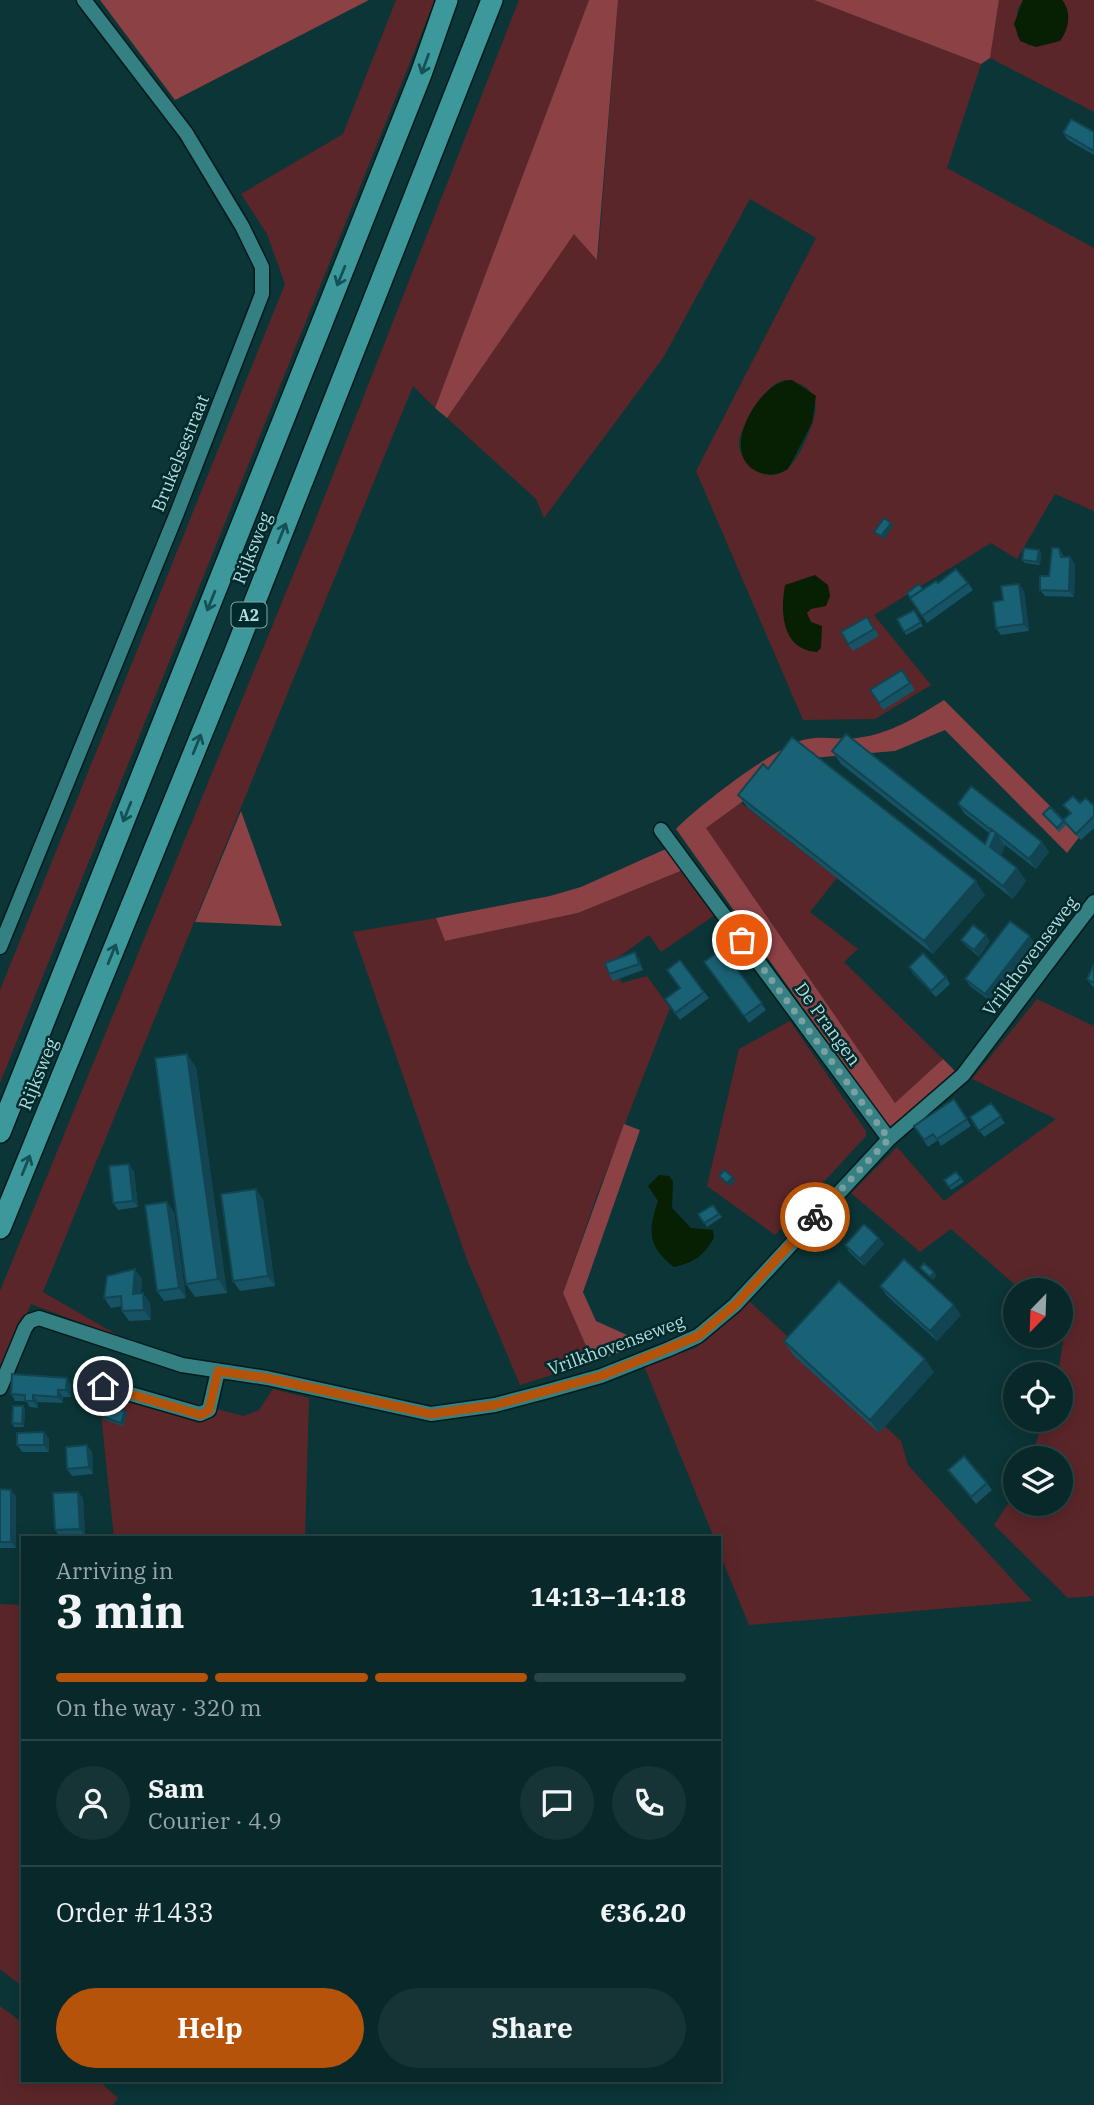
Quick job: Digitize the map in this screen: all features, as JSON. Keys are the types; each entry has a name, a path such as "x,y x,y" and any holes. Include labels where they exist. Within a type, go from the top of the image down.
{"highway":[{"name":"Rijksweg","path":"0,1132 421,74 447,0"},
{"name":"Rijksweg","path":"0,1228 235,652 492,0"}],"street":[{"name":"Brukelsestraat","path":"0,947 177,513 261,294 262,267 242,226 186,133 84,0"},
{"name":"De Prangen","path":"661,830 889,1139"},
{"name":"Vrilkhovenseweg","path":"0,1388 25,1328 30,1321 39,1318 152,1357 267,1378 431,1414 495,1405 601,1376 698,1336 716,1323 889,1139 977,1059 1094,902"},
{"path":"103,1386 201,1415 209,1410 218,1371"}],"shaded area":[{"path":"100,0 369,0 175,100"},
{"path":"396,0 435,0 0,1083 0,990 285,284 267,234 241,194 343,134"},
{"path":"519,0 589,0 435,408 413,386 43,1292 126,1340 31,1304 0,1375 0,1291 309,536"},
{"path":"589,0 618,0 597,260 574,234 447,418 435,408"},
{"path":"618,0 814,0 981,64 947,168 1094,248 1094,511 1055,494 1017,559 991,543 874,615 931,685 875,719 803,720 696,471 816,238 750,199 663,358 544,518 536,499 447,418 574,233 598,259","holes":["781,381 794,382 807,388 816,405 803,446 788,468 780,473 772,475 756,471 740,450 741,433 768,390"]},
{"path":"814,0 999,0 990,58 981,64"},
{"path":"999,0 1023,0 1017,10 1017,36 1029,46 1068,22 1067,10 1062,0 1094,0 1094,112 990,58"},
{"path":"1023,0 1062,0 1068,20 1060,41 1036,47 1020,41 1014,24"},
{"path":"792,380 816,396 812,423 788,469 775,474 761,473 748,465 742,452 746,421 766,392 779,383"},
{"path":"815,575 828,585 830,596 826,606 811,609 807,613 811,622 822,626 821,648 817,652 805,650 790,637 783,607 785,585"},
{"path":"944,700 1080,836 1067,853 945,730 895,751 811,758 779,775 706,828 895,1103 943,1059 955,1071 890,1130 676,829 737,779 790,745 810,739 857,738 881,733"},
{"path":"741,803 837,878 810,912 858,949 844,962 943,1059 895,1103 705,828"},
{"path":"241,811 282,926 195,922"},
{"path":"668,848 683,870 578,913 445,941 436,918 550,896 581,887"},
{"path":"683,870 715,915 661,952 649,935 611,963 622,983 647,976 670,1008 597,1195 563,1293 593,1362 520,1385 466,1257 353,932 436,918 445,941 578,913"},
{"path":"1037,999 1094,1026 1094,1596 1068,1598 994,1525 1003,1511 1003,1516 1073,1516 1073,1446 1035,1446 1040,1432 1073,1432 1073,1362 1060,1362 1062,1348 1073,1348 1073,1278 1007,1278 951,1229 920,1252 851,1193 897,1147 944,1201 1056,1119 972,1079"},
{"path":"790,1021 866,1131 866,1136 775,1235 707,1186 739,1049"},
{"path":"624,1124 640,1130 583,1292 596,1321 645,1343 593,1362 563,1293"},
{"path":"659,1175 669,1176 673,1181 672,1208 691,1228 713,1230 714,1238 702,1254 688,1263 674,1267 659,1252 652,1237 652,1221 658,1201 648,1186"},
{"path":"747,1299 901,1441 908,1465 1032,1601 749,1625 721,1557 721,1536 713,1536 644,1366 696,1348"},
{"path":"97,1377 243,1416 259,1410 273,1389 309,1398 305,1536 114,1536"},
{"path":"0,1604 21,1605 21,1985 0,1969"},
{"path":"0,2006 21,2022 21,2082 100,2082 118,2098 113,2105 0,2105"}],"building":[{"path":"1071,119 1094,132 1094,151 1063,133"},
{"path":"884,518 891,523 881,536 874,532"},
{"path":"1024,548 1039,550 1037,562 1022,560"},
{"path":"1052,548 1059,548 1061,557 1070,557 1069,591 1040,590 1040,576 1049,576"},
{"path":"956,569 968,583 922,616 910,598 936,581 938,583"},
{"path":"919,584 923,589 910,598 907,593"},
{"path":"1019,584 1024,624 996,628 993,602 1003,600 1001,586"},
{"path":"914,610 921,622 904,632 897,619"},
{"path":"867,617 874,629 848,644 841,632"},
{"path":"902,670 910,683 879,703 870,690"},
{"path":"846,734 985,844 991,829 996,833 990,847 1017,868 1003,886 832,751"},
{"path":"792,737 976,881 924,941 738,795 763,764 768,769"},
{"path":"971,786 1042,842 1029,859 958,804"},
{"path":"1073,796 1080,803 1086,798 1094,806 1094,816 1076,834 1063,820 1071,813 1063,805"},
{"path":"1050,807 1064,821 1057,828 1043,814"},
{"path":"1010,921 1030,936 985,994 965,979"},
{"path":"973,925 986,935 974,950 961,940"},
{"path":"722,949 762,1003 744,1016 704,962"},
{"path":"635,952 639,964 609,974 605,963"},
{"path":"923,953 946,977 931,991 909,967"},
{"path":"680,960 704,992 675,1013 665,999 680,988 667,970"},
{"path":"1094,964 1094,983 1087,979"},
{"path":"187,1054 218,1279 186,1284 155,1058"},
{"path":"954,1099 967,1119 937,1139 933,1134 924,1140 914,1126"},
{"path":"991,1103 1001,1116 979,1131 970,1117"},
{"path":"129,1164 133,1201 113,1203 109,1166"},
{"path":"724,1170 733,1177 727,1183 719,1176"},
{"path":"956,1172 961,1178 949,1187 944,1180"},
{"path":"256,1189 268,1276 233,1281 221,1194"},
{"path":"167,1202 179,1288 157,1291 145,1205"},
{"path":"713,1205 719,1214 704,1223 698,1214"},
{"path":"864,1224 879,1238 860,1259 845,1245"},
{"path":"904,1259 954,1305 930,1331 880,1286"},
{"path":"924,1263 934,1272 930,1277 920,1268"},
{"path":"135,1269 133,1294 143,1293 144,1310 122,1311 121,1296 104,1298 107,1276"},
{"path":"839,1281 925,1359 870,1420 784,1341"},
{"path":"12,1374 67,1378 66,1390 58,1390 58,1397 33,1395 33,1401 25,1401 25,1395 11,1394"},
{"path":"107,1405 125,1411 121,1423 103,1417"},
{"path":"13,1406 23,1406 22,1424 12,1423"},
{"path":"44,1432 44,1445 17,1445 17,1433"},
{"path":"87,1445 89,1467 67,1469 66,1447"},
{"path":"964,1456 987,1483 971,1497 948,1470"},
{"path":"0,1489 11,1490 11,1542 0,1542"},
{"path":"78,1492 80,1529 55,1530 53,1493"}],"way so far":[{"path":"742,940 889,1139 815,1217"}],"route":[{"path":"103,1386 201,1415 209,1410 218,1371 267,1378 397,1409 431,1414 461,1412 495,1405 601,1376 698,1336 735,1305 815,1217"}]}
